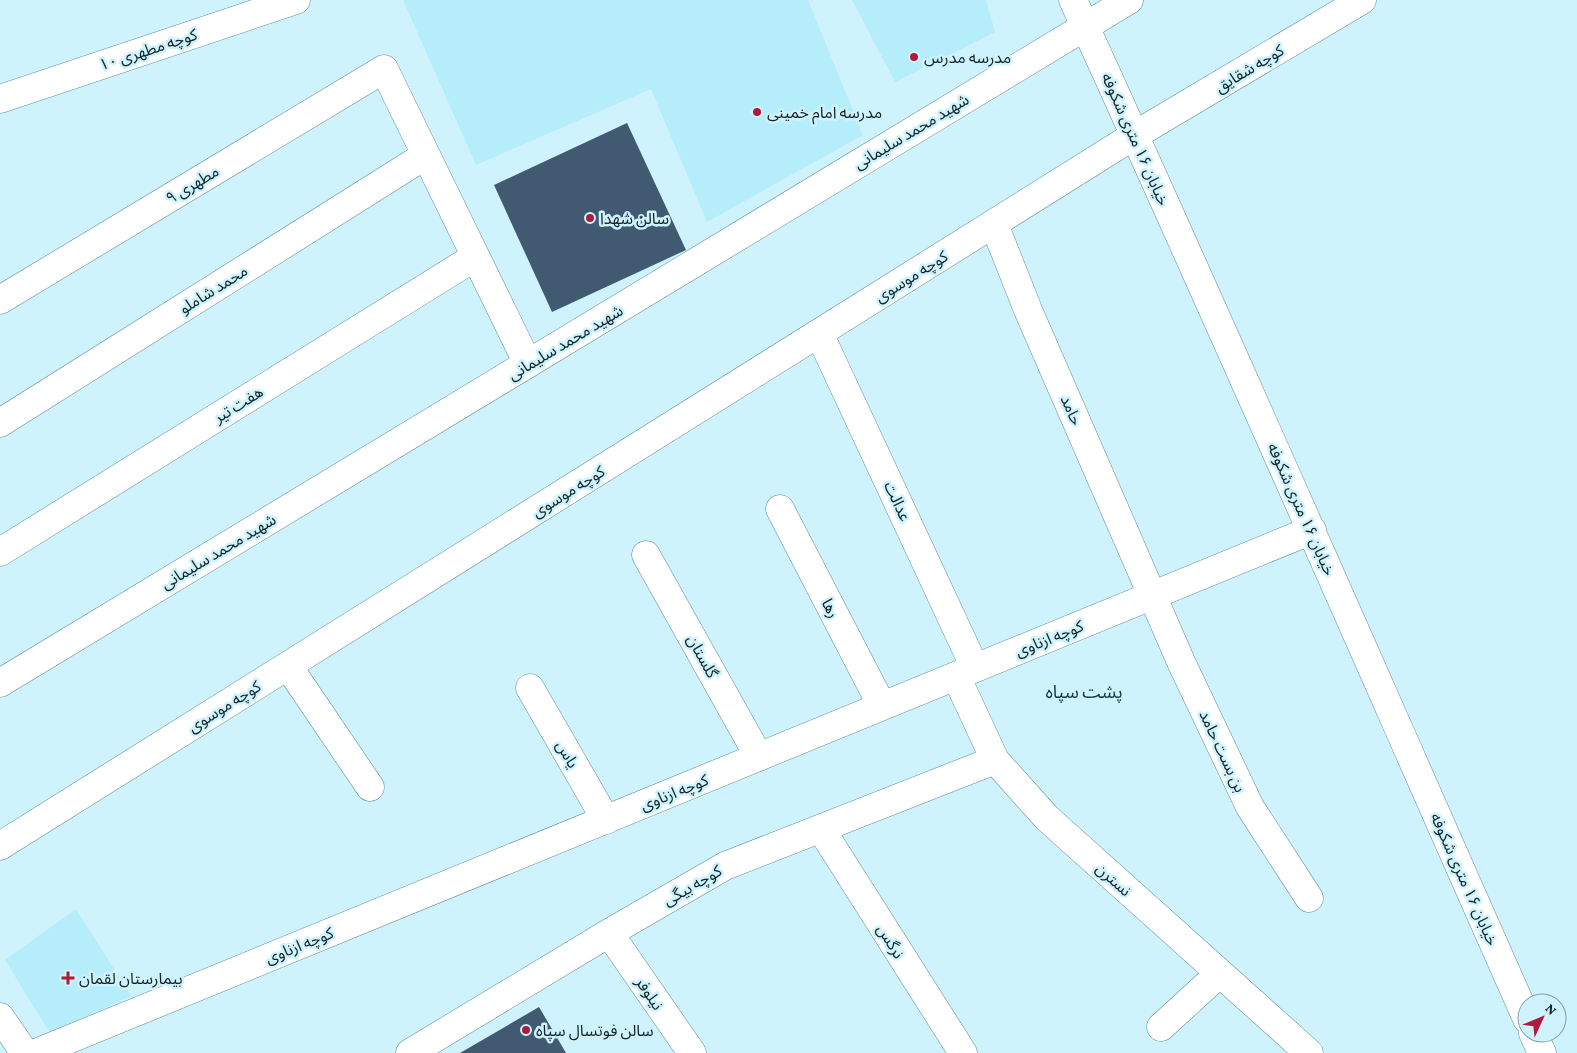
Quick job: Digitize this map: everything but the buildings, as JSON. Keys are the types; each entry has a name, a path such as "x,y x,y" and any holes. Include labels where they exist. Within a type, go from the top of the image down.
{"street":[{"name":"کوچه مطهری ۱۰","path":"0,99 296,0"},
{"name":"خیابان ۱۶ متری شکوفه","path":"1073,0 1312,530 1371,669 1517,997"},
{"name":"شهید محمد سلیمانی","path":"0,683 1129,0"},
{"name":"کوچه شقایق","path":"1135,136 1362,0"},
{"name":"مطهری ۹","path":"0,300 384,69 426,155"},
{"name":"کوچه موسوی","path":"0,846 1135,136"},
{"path":"426,155 528,364"},
{"name":"محمد شاملو","path":"0,423 426,155"},
{"name":"حامد","path":"994,224 1028,310 1153,596"},
{"name":"هفت تیر","path":"0,552 476,257"},
{"name":"عدالت","path":"819,333 966,672"},
{"name":"رها","path":"780,509 882,706"},
{"name":"کوچه ازناوی","path":"36,1053 1312,530"},
{"name":"گلستان","path":"646,554 759,756"},
{"name":"بن بست حامد","path":"1153,596 1182,664 1250,807 1309,898"},
{"path":"288,666 370,787"},
{"name":"نسترن","path":"966,672 995,760 1047,818 1309,1053"},
{"name":"یاس","path":"530,688 606,820"},
{"name":"کوچه بیگی","path":"410,1053 609,933 725,866 995,760"},
{"name":"نرگس","path":"821,829 963,1053"},
{"name":"نیلوفر","path":"609,933 692,1053"},
{"path":"1161,1027 1220,973"},
{"path":"0,1017 24,1053"}],"shaded area":[{"name":"مدرسه امام خمینی","path":"403,0 808,0 863,135 707,222 651,89 476,165"},
{"name":"مدرسه مدرس","path":"852,0 986,0 995,32 895,82"},
{"name":"بیمارستان لقمان","path":"76,909 131,996 50,1033 5,960"}],"place":[{"name":"مدرسه مدرس","path":"914,57"},
{"name":"مدرسه امام خمینی","path":"757,112"},
{"name":"سالن شهدا","path":"590,218"},
{"name":"بیمارستان لقمان","path":"68,978"},
{"name":"سالن فوتسال سپاه","path":"526,1030"}],"district":[{"name":"پشت سپاه","path":"1084,692"}]}
